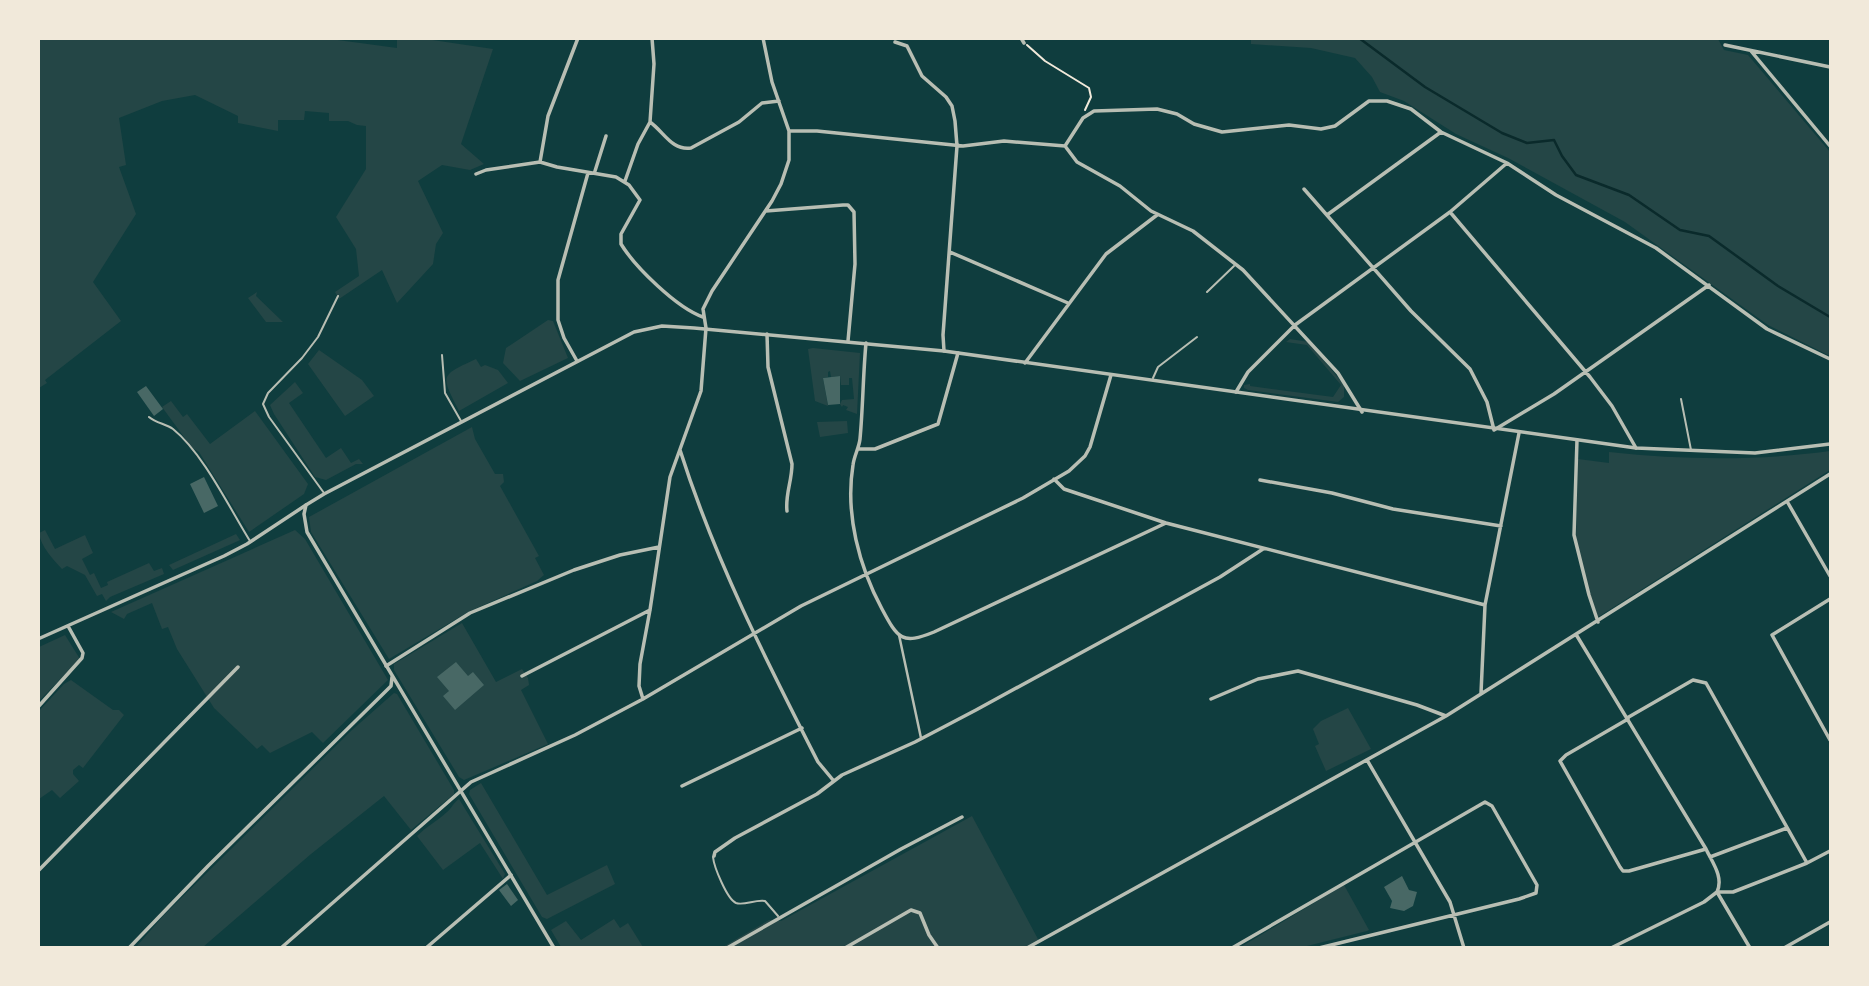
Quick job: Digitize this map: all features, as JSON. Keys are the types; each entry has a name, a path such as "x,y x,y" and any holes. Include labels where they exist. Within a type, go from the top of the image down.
{"street":[{"path":"540,162 548,116 578,38"},
{"path":"625,181 650,122 654,64 652,38"},
{"path":"643,699 639,686 640,664 670,477 701,391 706,328 703,317 705,302 765,211 786,172 790,153 789,131 769,70 763,38"},
{"path":"895,42 907,46 922,76 946,97 952,106 957,146 944,351"},
{"path":"1725,45 1830,67"},
{"path":"1751,51 1830,146"},
{"path":"1065,146 1083,118 1094,111 1141,108 1170,111 1194,124 1215,131 1234,132 1289,125 1321,129 1335,126 1368,101 1379,100 1411,109 1441,132 1507,163 1549,191 1656,248 1767,329 1830,359"},
{"path":"650,122 676,146 691,148 739,122 762,103 779,101"},
{"path":"789,131 817,131 957,146 1003,141 1065,146 1077,162 1120,186 1157,215 1193,231 1236,264 1338,373 1363,412"},
{"path":"1327,215 1441,132"},
{"path":"577,360 564,338 558,320 558,280 591,173 606,136"},
{"path":"476,174 540,162 591,173 605,173 625,181 636,191 640,200 621,234 621,244 653,282 703,317"},
{"path":"1235,393 1248,372 1294,325 1450,212 1507,163"},
{"path":"1304,189 1411,311 1470,369 1482,391 1494,430"},
{"path":"765,211 848,205 854,212 855,264 848,341"},
{"path":"1450,212 1586,372 1612,406 1636,448"},
{"path":"1025,363 1106,254 1157,215"},
{"path":"950,252 1068,303"},
{"path":"1494,430 1586,372 1709,285"},
{"path":"38,639 250,542 324,494 577,360 645,328 662,326 944,351 1363,412 1636,448 1755,453 1830,444"},
{"path":"767,334 768,367 792,464 787,511"},
{"path":"866,343 858,449 853,464 853,521 865,575 886,618 899,635 921,738"},
{"path":"858,449 875,449 938,424 958,353"},
{"path":"281,947 471,782 575,735 643,699 801,606 1023,498 1069,471 1085,456 1111,375"},
{"path":"1481,694 1485,605 1519,433"},
{"path":"1577,440 1574,535 1598,622"},
{"path":"679,448 716,551 753,633 818,762 833,780"},
{"path":"1027,947 1446,716 1577,636 1830,474"},
{"path":"1054,480 1064,489 1166,523 1485,605"},
{"path":"1260,480 1332,493 1393,509 1501,526"},
{"path":"1788,503 1830,576"},
{"path":"306,505 304,514 307,532 554,947"},
{"path":"899,635 912,640 934,632 1166,523"},
{"path":"386,666 470,613 574,570 620,555 659,547"},
{"path":"714,856 715,852 734,838 817,794 833,780 921,738 1220,577 1263,549"},
{"path":"1830,599 1772,635 1830,740"},
{"path":"522,676 650,610"},
{"path":"38,707 82,658 83,653 68,626"},
{"path":"1577,636 1706,849 1721,884 1717,892 1704,902 1611,947"},
{"path":"38,871 238,667"},
{"path":"1211,699 1258,679 1298,671 1446,716"},
{"path":"129,947 391,686 392,675"},
{"path":"1706,849 1625,872 1560,761 1693,681 1706,683 1807,863"},
{"path":"682,786 697,776 802,729"},
{"path":"1367,760 1454,914 1464,947"},
{"path":"1232,947 1480,804 1488,803 1492,806 1538,885 1536,893 1520,899 1319,947"},
{"path":"727,947 962,817"},
{"path":"1710,857 1787,828"},
{"path":"1717,892 1733,892 1830,851"},
{"path":"426,947 511,875"},
{"path":"1717,892 1750,947"},
{"path":"845,947 907,911 915,910 920,913 937,947"},
{"path":"1784,947 1830,922"}],"lane":[{"path":"1208,292 1236,264"},
{"path":"324,494 269,417 263,404 268,393 318,337 338,296"},
{"path":"1152,381 1158,367 1197,337"},
{"path":"443,355 445,393 461,421"},
{"path":"1681,399 1691,452"},
{"path":"149,417 174,429 191,449 250,542"},
{"path":"714,856 716,870 733,901 740,904 765,901 779,918"}],"path":[{"path":"1023,41 1045,61 1089,88 1091,97 1085,106 1083,118"}],"shaded area":[{"path":"323,38 397,48 397,39 419,38 493,49 461,144 484,164 470,170 442,165 418,181 443,233 436,244 433,264 397,303 382,270 339,299 335,292 359,276 356,249 336,217 366,169 366,126 348,121 329,121 329,113 305,111 304,120 278,120 278,131 238,123 238,116 195,95 162,101 119,118 126,165 119,167 136,214 93,282 121,321 45,380 47,383 39,388 38,39"},
{"path":"1251,39 1718,39 1724,50 1748,55 1830,152 1830,356 1768,325 1625,222 1508,158 1456,134 1404,101 1380,92 1372,77 1355,58 1311,48 1251,44"},
{"path":"257,292 256,296 283,322 266,322 248,298"},
{"path":"548,320 553,321 568,358 520,381 503,363 506,348"},
{"path":"1290,339 1309,342 1344,385 1344,397 1338,402 1244,388 1244,385 1250,384 1333,397 1341,385 1307,345 1286,342"},
{"path":"808,349 860,353 857,414 846,410 848,407 842,407 840,404 842,400 854,399 852,378 849,378 849,385 841,385 840,376 831,377 830,371 828,377 823,378 828,406 815,401"},
{"path":"319,350 362,380 374,396 345,416 308,364"},
{"path":"476,359 481,367 485,365 498,370 508,383 459,411 449,390 447,378 455,369"},
{"path":"295,382 303,393 289,403 326,458 341,448 351,463 359,459 363,464 356,464 326,480 315,477 270,405"},
{"path":"171,401 183,417 187,414 210,444 255,411 308,484 304,494 249,532 199,452 192,448 162,407"},
{"path":"847,421 848,433 820,437 817,422"},
{"path":"472,427 475,439 495,474 503,474 504,482 500,486 539,556 535,558 544,575 537,581 468,612 389,659 311,532 309,517"},
{"path":"1830,451 1830,470 1598,617 1588,590 1576,539 1578,459 1609,463 1609,452 1720,458 1775,457"},
{"path":"45,530 55,549 85,535 93,553 82,559 90,575 94,573 101,588 108,585 107,582 149,563 154,571 162,568 164,574 106,601 102,594 97,596 85,575 67,566 62,569 55,561 40,538 39,533"},
{"path":"295,530 305,539 388,680 323,743 312,732 270,753 262,745 257,749 214,708 177,649 168,627 162,629 152,603 127,614 124,619 111,612"},
{"path":"236,534 240,540 173,570 169,565"},
{"path":"462,623 496,682 522,669 529,685 521,690 548,744 464,780 459,777 394,670 394,664"},
{"path":"65,635 80,659 39,701 39,647"},
{"path":"71,680 124,715 83,768 79,765 73,770 79,781 60,798 52,790 39,799 39,711"},
{"path":"394,693 454,794 411,830 384,796 311,854 203,947 136,947 164,915 352,730"},
{"path":"1348,708 1371,749 1326,771 1315,746 1319,744 1313,729 1321,721"},
{"path":"481,783 547,895 607,865 615,884 547,919 542,917 469,794 470,790"},
{"path":"459,799 505,874 503,879 480,843 443,870 417,836"},
{"path":"972,816 1039,941 1026,948 721,948 769,920 781,921"},
{"path":"1344,885 1369,930 1303,947 1239,948"},
{"path":"614,919 620,928 628,923 643,947 561,947 551,930 566,921 581,940"}],"building":[{"path":"840,376 840,404 828,405 823,378"},
{"path":"146,386 163,409 154,416 137,392"},
{"path":"204,477 218,506 204,513 190,484"},
{"path":"456,662 468,676 473,672 484,685 455,710 443,696 449,691 437,677"},
{"path":"1402,876 1409,890 1417,892 1413,906 1404,911 1390,908 1392,901 1384,887"},
{"path":"507,884 518,900 511,906 499,890"}],"waterway":[{"path":"1359,38 1425,87 1502,133 1527,143 1554,140 1576,175 1629,195 1680,230 1709,236 1778,286 1830,317"}]}
